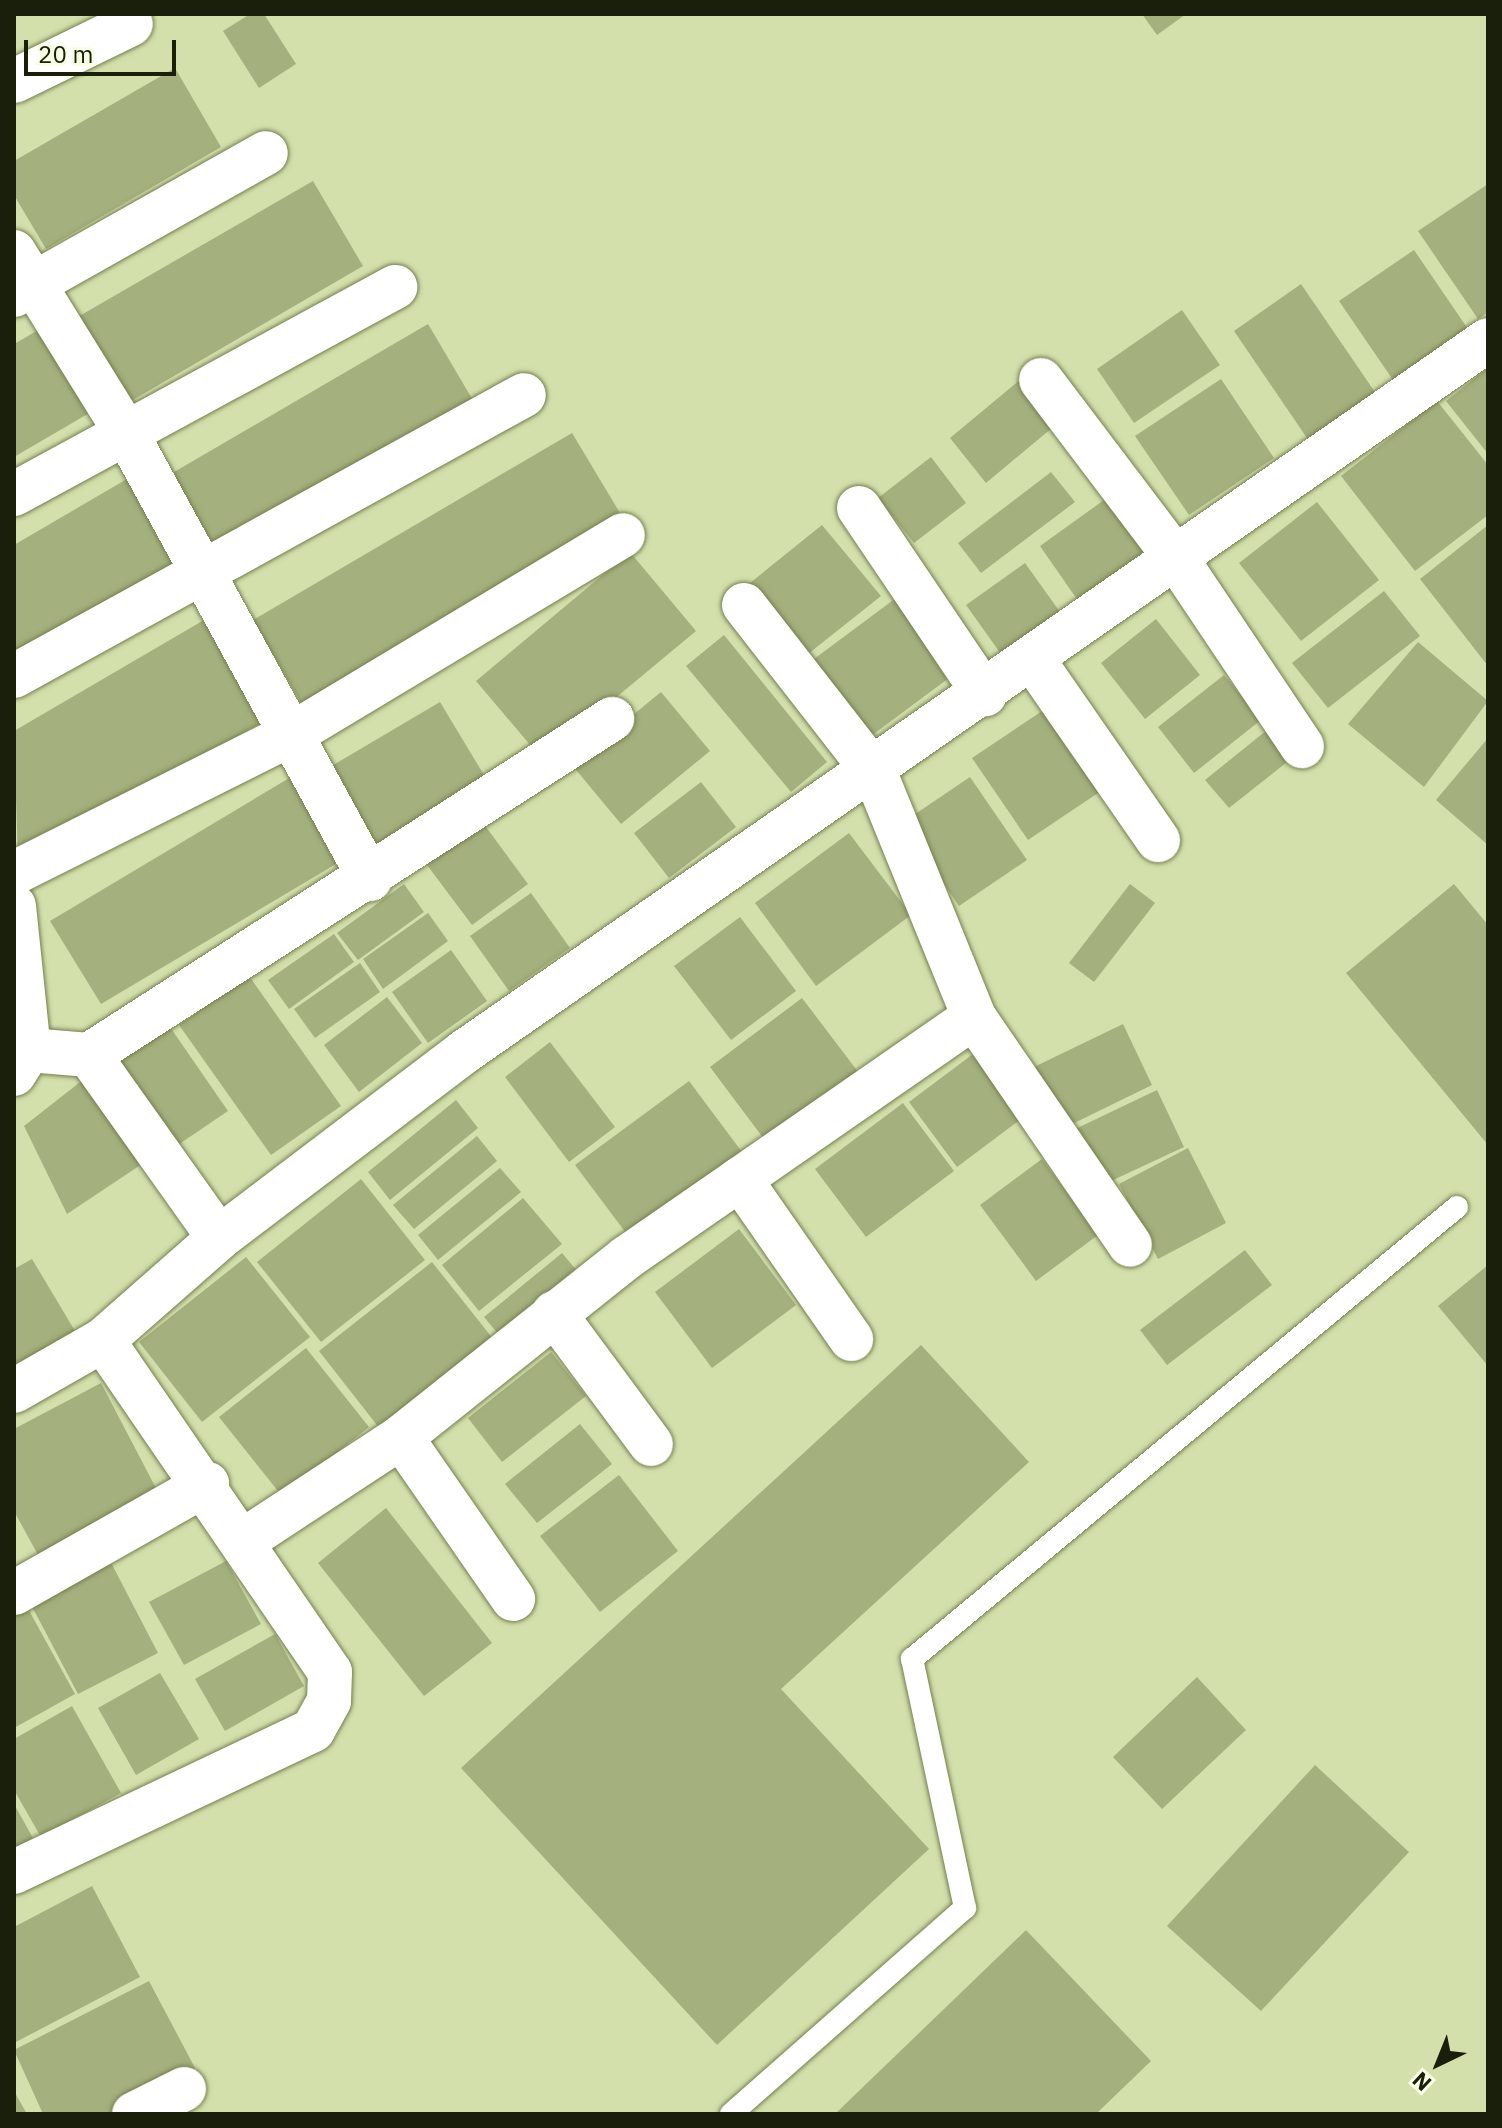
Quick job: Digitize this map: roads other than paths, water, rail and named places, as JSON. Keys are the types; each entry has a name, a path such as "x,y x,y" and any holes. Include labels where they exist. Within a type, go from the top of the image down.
{"street":[{"path":"14,81 131,24"},
{"path":"266,153 20,277 128,436 370,879"},
{"path":"14,494 128,436 396,287"},
{"path":"14,1391 103,1340 219,1238 464,1052 875,773 1488,340"},
{"path":"1041,380 1178,561 1302,746"},
{"path":"14,676 200,568 524,395"},
{"path":"859,508 985,695"},
{"path":"14,873 292,734 623,535"},
{"path":"744,605 875,773 974,1017 1130,1245"},
{"path":"1034,661 1158,840"},
{"path":"14,906 22,1062 89,1055 370,879 612,719"},
{"path":"246,1539 401,1437 554,1313 974,1017"},
{"path":"89,1055 219,1238"},
{"path":"740,1179 851,1339"},
{"path":"554,1313 651,1444"},
{"path":"14,1872 313,1730 329,1701 330,1672 246,1539 103,1340"},
{"path":"401,1437 513,1599"},
{"path":"14,1593 207,1484"},
{"path":"134,2114 184,2089"}],"lane":[{"path":"731,2114 965,1908 912,1659 1457,1207"}]}
